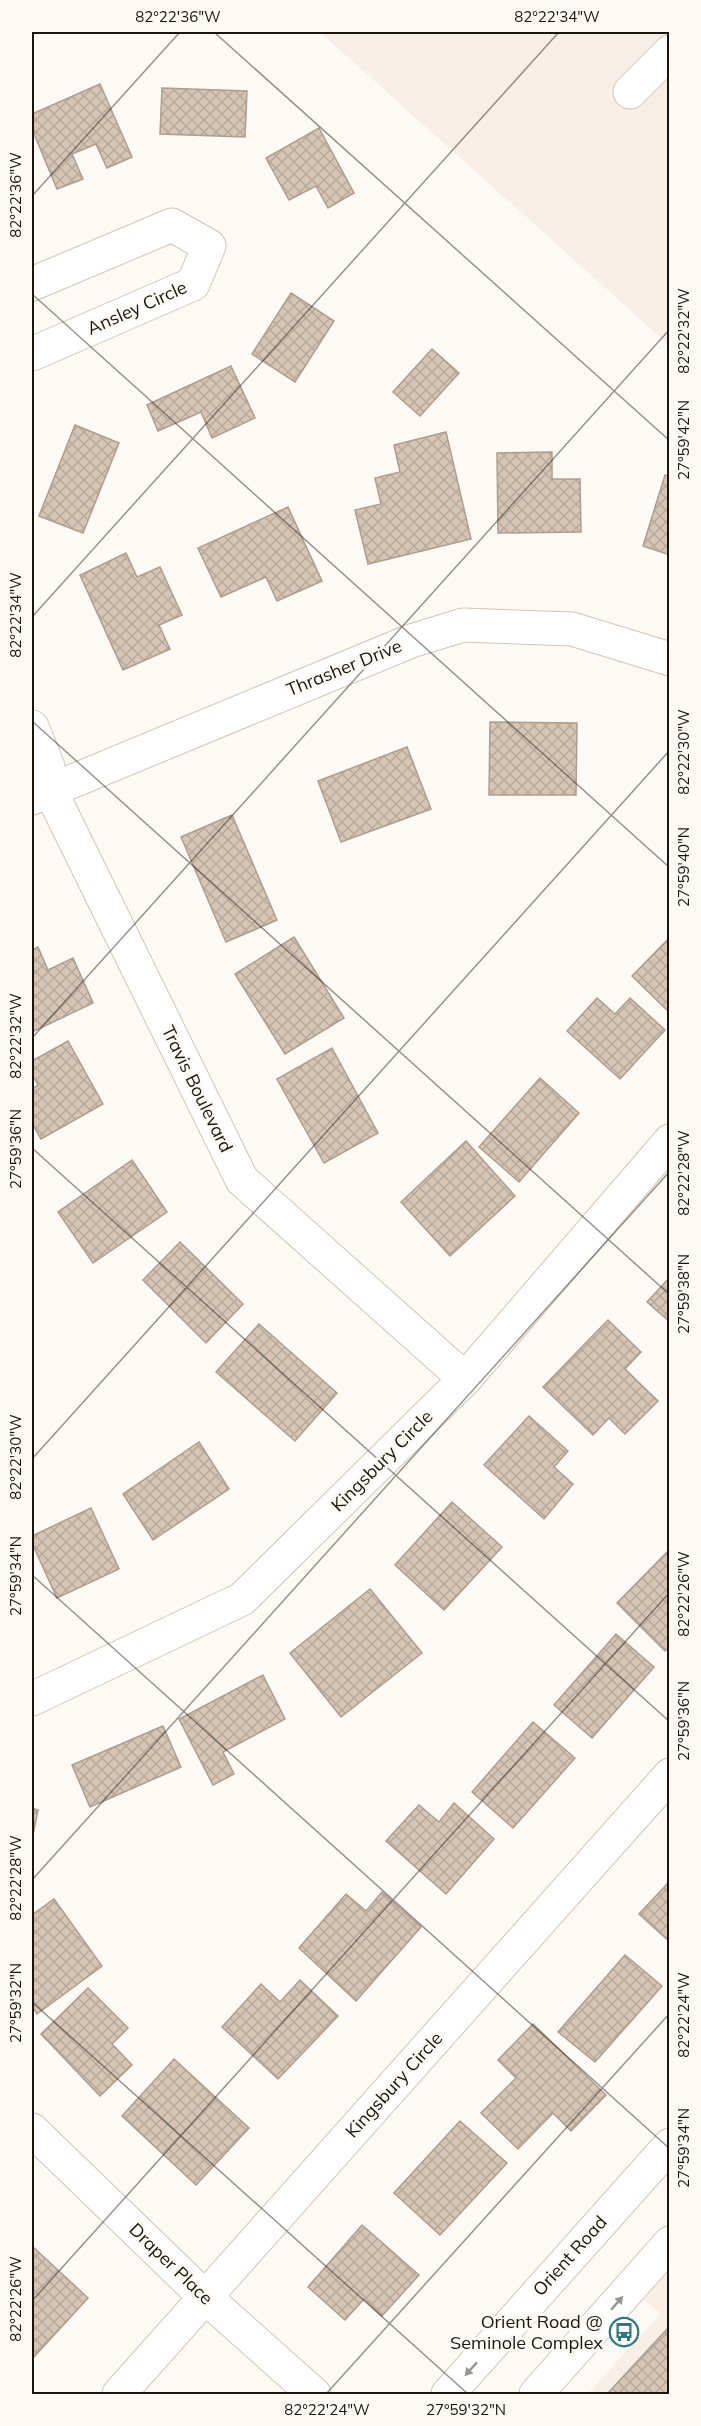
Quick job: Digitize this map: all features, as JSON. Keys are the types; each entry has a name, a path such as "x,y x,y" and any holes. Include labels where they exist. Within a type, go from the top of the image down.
{"street":[{"path":"630,92 669,52"},
{"name":"Ansley Circle","path":"32,284 172,225 209,246 193,284 32,354"},
{"name":"Thrasher Drive","path":"41,794 411,641 464,625 572,629 669,659"},
{"name":"Travis Boulevard","path":"32,727 48,767 41,794 242,1180 465,1379"},
{"name":"Kingsbury Circle","path":"32,1699 242,1599 465,1379 669,1141"},
{"name":"Kingsbury Circle","path":"119,2394 669,1775"},
{"name":"Draper Place","path":"32,2130 205,2297 314,2394"},
{"name":"Orient Road","path":"448,2394 669,2145"},
{"path":"536,2394 669,2243"}],"shaded area":[{"path":"320,32 669,32 669,345"},
{"path":"669,2270 669,2394 588,2394 661,2313 643,2300"}],"building":[{"path":"100,84 132,157 107,168 96,144 72,154 83,179 57,189 32,129 32,114"},
{"path":"162,88 247,91 245,137 160,134"},
{"path":"319,128 354,193 328,208 316,186 289,200 266,158"},
{"path":"291,293 334,321 295,382 252,354"},
{"path":"432,349 459,373 420,416 393,392"},
{"path":"231,366 255,418 212,438 201,412 158,431 147,405"},
{"path":"75,425 119,443 83,533 39,516"},
{"path":"446,432 471,539 368,564 355,510 381,504 375,478 400,472 394,445"},
{"path":"552,452 552,479 580,479 581,532 498,533 497,453"},
{"path":"665,475 670,476 670,555 643,546"},
{"path":"288,507 322,581 277,601 266,577 221,597 198,548"},
{"path":"126,553 137,577 160,567 182,615 159,625 170,649 123,670 80,575"},
{"path":"490,722 577,723 576,795 489,795"},
{"path":"407,747 431,809 341,842 318,781"},
{"path":"232,815 277,920 226,942 181,837"},
{"path":"294,937 344,1018 285,1054 235,974"},
{"path":"670,937 670,1010 668,1011 632,976"},
{"path":"38,947 48,970 73,958 93,1003 32,1032 32,950"},
{"path":"597,998 615,1014 630,998 665,1030 620,1079 567,1031"},
{"path":"68,1041 103,1104 41,1139 32,1123 32,1089 38,1085 32,1074 32,1061"},
{"path":"332,1048 378,1133 324,1163 277,1079"},
{"path":"540,1078 579,1113 519,1182 479,1147"},
{"path":"466,1141 515,1196 450,1256 401,1202"},
{"path":"132,1160 167,1212 93,1263 58,1212"},
{"path":"180,1242 243,1304 206,1343 143,1280"},
{"path":"670,1277 670,1322 647,1302"},
{"path":"608,1320 641,1352 625,1369 658,1401 625,1434 609,1418 593,1435 543,1387"},
{"path":"259,1324 337,1393 295,1441 216,1372"},
{"path":"529,1416 568,1451 554,1467 573,1484 544,1519 484,1465"},
{"path":"199,1442 229,1489 153,1540 123,1494"},
{"path":"452,1502 502,1547 444,1610 395,1565"},
{"path":"91,1508 119,1569 57,1598 32,1543 32,1536"},
{"path":"670,1549 670,1646 665,1651 617,1603"},
{"path":"370,1589 422,1653 341,1717 290,1653"},
{"path":"616,1634 654,1667 592,1738 554,1705"},
{"path":"263,1675 285,1719 223,1752 234,1774 213,1785 179,1719"},
{"path":"533,1722 575,1758 513,1828 472,1792"},
{"path":"163,1726 181,1767 90,1807 72,1765"},
{"path":"454,1803 494,1839 446,1894 386,1841 419,1805 439,1822"},
{"path":"32,1808 38,1810 32,1840"},
{"path":"670,1881 670,1942 639,1914"},
{"path":"382,1892 421,1927 356,2001 299,1948 346,1894 366,1911"},
{"path":"54,1899 102,1966 37,2014 32,2006 32,1915"},
{"path":"625,1955 662,1986 595,2062 558,2032"},
{"path":"300,1980 338,2016 278,2079 222,2027 261,1984 280,2002"},
{"path":"88,1988 128,2028 112,2044 132,2065 100,2096 41,2034"},
{"path":"533,2024 606,2095 571,2131 553,2113 518,2149 481,2113 516,2078 498,2060"},
{"path":"174,2059 249,2128 196,2185 122,2116"},
{"path":"460,2121 507,2163 440,2235 394,2193"},
{"path":"362,2225 419,2275 382,2316 364,2299 345,2320 308,2287"},
{"path":"32,2246 88,2298 32,2359"},
{"path":"670,2326 670,2394 607,2394"}],"place":[{"name":"Orient Road @ Seminole Complex","path":"624,2332"}]}
